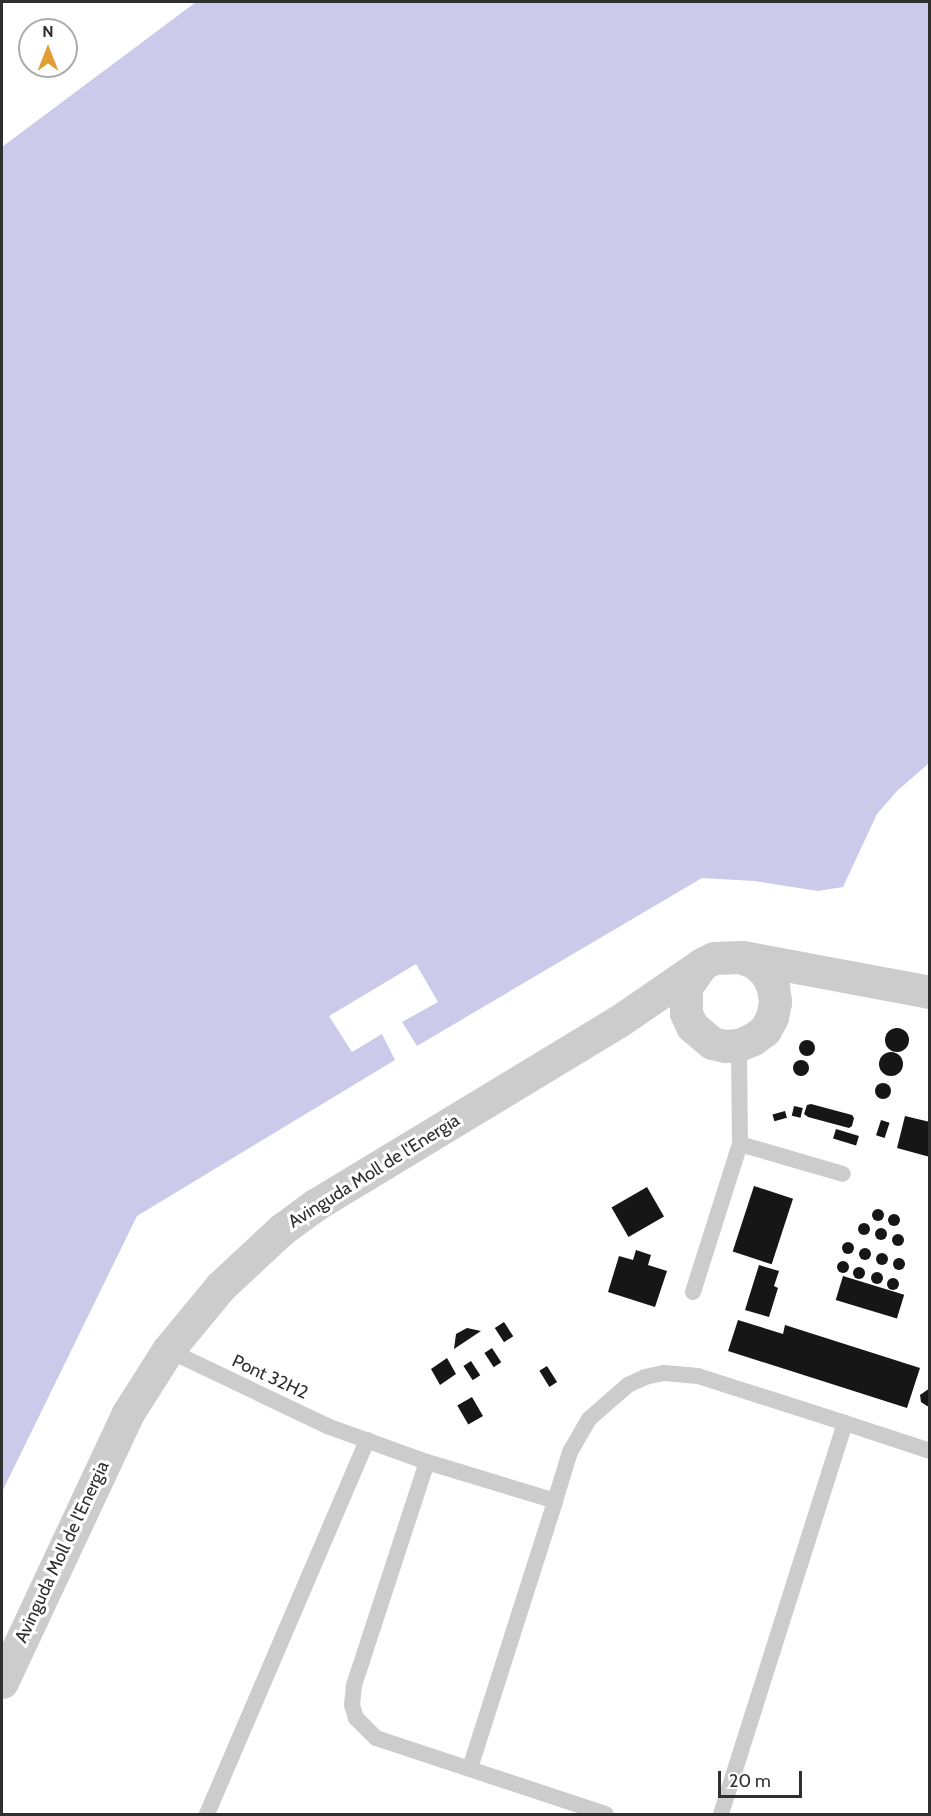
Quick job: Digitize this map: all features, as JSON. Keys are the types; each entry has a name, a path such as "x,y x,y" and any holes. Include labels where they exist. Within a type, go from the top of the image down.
{"street":[{"name":"Avinguda Moll de l'Energia","path":"2,1682 111,1446 142,1389 168,1350 221,1286 281,1230 315,1205 619,1021 702,964 727,955 858,977 930,992"},
{"path":"741,957 755,963 766,973 773,987 775,1002 772,1017"},
{"path":"692,1026 686,1014 686,987 702,964"},
{"path":"739,1045 759,1035 786,999 799,990 829,980 858,977"},
{"name":"Avinguda Moll de l'Energia","path":"619,1021 639,1015 667,1014 692,1026 712,1043 739,1045"}],"lane":[{"path":"693,1292 741,1144 739,1045"},
{"path":"741,1144 843,1174"},
{"name":"Pont 32H2","path":"168,1350 311,1418 367,1440 427,1462 555,1501"},
{"path":"470,1768 570,1452 588,1419 628,1385 645,1377 664,1373 698,1376 930,1451"},
{"path":"721,1815 845,1423"},
{"path":"207,1815 367,1440"},
{"path":"427,1462 354,1686 352,1705 356,1718 376,1738 606,1815"}],"water":[{"path":"196,2 929,2 929,763 897,791 877,814 843,887 818,891 754,881 702,878 417,1046 402,1022 438,1002 416,964 329,1016 352,1052 382,1034 395,1060 137,1216 2,1492 2,147"}],"building":[{"path":"897,1028 905,1032 909,1040 905,1048 897,1052 889,1048 885,1040 889,1032"},
{"path":"804,1040 810,1040 815,1048 813,1054 804,1056 799,1051 799,1045"},
{"path":"891,1052 899,1056 903,1064 899,1072 891,1076 883,1072 879,1064 883,1056"},
{"path":"798,1060 804,1060 809,1068 807,1074 798,1076 793,1071 793,1065"},
{"path":"880,1083 886,1083 891,1091 889,1097 880,1099 875,1094 875,1088"},
{"path":"811,1104 852,1115 854,1118 852,1126 849,1128 808,1117 804,1114 807,1105"},
{"path":"794,1106 803,1108 801,1118 792,1116"},
{"path":"785,1111 787,1118 774,1121 773,1115"},
{"path":"905,1116 930,1122 930,1157 897,1148"},
{"path":"881,1120 890,1123 885,1138 876,1135"},
{"path":"836,1129 859,1136 856,1146 833,1139"},
{"path":"754,1186 793,1199 772,1264 733,1252"},
{"path":"647,1187 664,1216 628,1237 611,1208"},
{"path":"880,1209 884,1215 880,1221 876,1221 872,1213"},
{"path":"896,1214 900,1220 896,1226 892,1226 888,1218"},
{"path":"866,1223 870,1229 866,1235 862,1235 858,1227"},
{"path":"883,1228 887,1234 883,1240 879,1240 875,1232"},
{"path":"900,1234 904,1240 900,1246 896,1246 892,1238"},
{"path":"850,1242 854,1248 850,1254 846,1254 842,1246"},
{"path":"867,1248 871,1254 867,1260 863,1260 859,1252"},
{"path":"636,1250 651,1255 648,1265 667,1271 655,1307 608,1292 619,1256 633,1260"},
{"path":"884,1253 888,1259 884,1265 880,1265 876,1257"},
{"path":"901,1258 905,1264 901,1270 897,1270 893,1262"},
{"path":"845,1261 849,1267 845,1273 841,1273 837,1265"},
{"path":"759,1265 779,1271 774,1286 778,1288 769,1317 745,1310"},
{"path":"861,1267 865,1273 861,1279 857,1279 853,1271"},
{"path":"879,1272 883,1278 879,1284 875,1284 871,1276"},
{"path":"843,1276 904,1295 897,1319 836,1300"},
{"path":"895,1278 899,1284 895,1290 891,1290 887,1282"},
{"path":"738,1320 783,1334 785,1325 920,1368 907,1408 728,1351"},
{"path":"504,1322 513,1336 504,1342 495,1328"},
{"path":"467,1328 481,1331 454,1349 456,1334"},
{"path":"492,1348 501,1362 494,1367 484,1353"},
{"path":"447,1358 456,1374 440,1385 431,1369"},
{"path":"471,1361 480,1375 473,1380 463,1366"},
{"path":"547,1366 557,1382 549,1387 539,1371"},
{"path":"930,1388 930,1406 927,1406 921,1402 920,1395"},
{"path":"472,1397 483,1416 468,1425 457,1406"}]}
